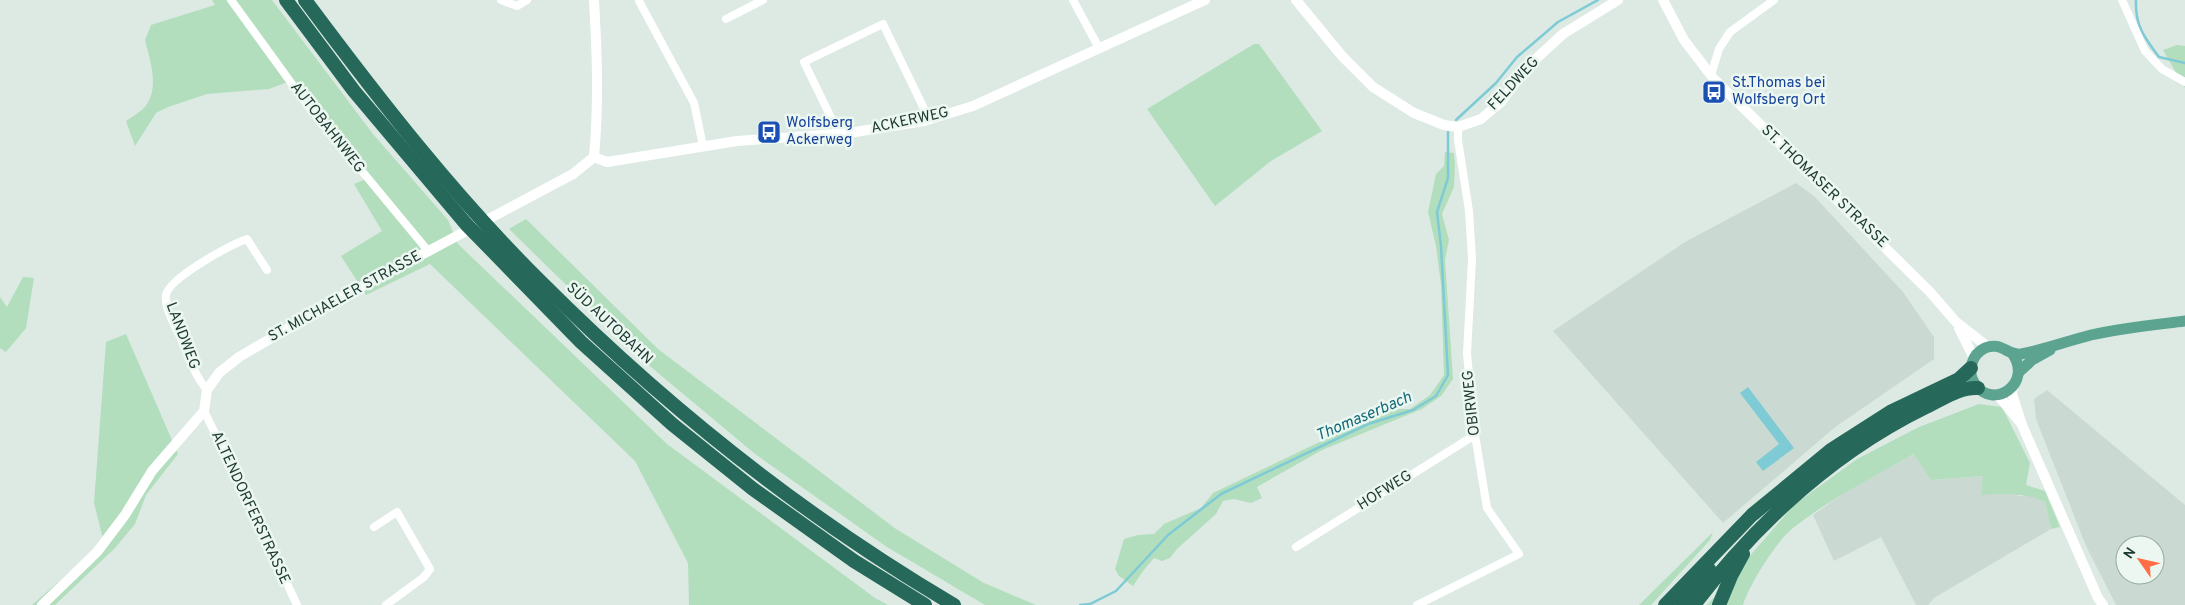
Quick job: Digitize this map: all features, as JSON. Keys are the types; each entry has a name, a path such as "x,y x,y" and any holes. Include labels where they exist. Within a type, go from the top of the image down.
{"highway":[{"name":"SÜD AUTOBAHN","path":"286,0 354,91 466,224 581,342 672,424 753,488 854,560 924,605"},
{"name":"SÜD AUTOBAHN","path":"305,0 366,82 480,217 591,331 684,414 762,477 862,548 954,605"},
{"path":"1665,605 1728,539 1781,491 1832,450 1892,411 1959,379 1972,363"},
{"path":"1694,605 1723,567 1794,496 1858,446 1896,421 1960,390 1978,388"},
{"path":"1682,605 1707,572 1781,491"},
{"path":"1719,605 1731,576 1753,538"}],"main road":[{"path":"594,0 598,114 594,156"},
{"name":"ACKERWEG","path":"594,156 607,162 737,141 839,134 929,119 973,106 1205,0"},
{"name":"FELDWEG","path":"1458,127 1481,119 1501,102 1527,68 1563,34 1618,0"},
{"name":"ST. THOMASER STRASSE","path":"1663,0 1684,40 1711,75 1930,292 1956,322 1988,347"},
{"path":"1301,2 1342,56 1373,87 1414,113 1444,125 1458,127"},
{"name":"ST. MICHAELER STRASSE","path":"42,605 98,552 125,515 152,471 204,410 208,390 219,374 239,357 332,302 573,174 594,156"},
{"path":"2013,386 1996,395 1978,388 1972,379 1972,363 1980,351 1988,347 1998,346 2012,353 2019,354 2125,328 2185,321"},
{"name":"ST. THOMASER STRASSE","path":"1956,322 1972,363"},
{"path":"2056,346 2032,360 2019,372 2012,394 2022,425 2094,590 2103,605"},
{"path":"2012,353 2016,359 2019,372"},
{"path":"1996,395 2022,425"}],"street":[{"name":"AUTOBAHNWEG","path":"231,0 308,106 428,252"},
{"path":"501,0 518,6 527,0"},
{"path":"726,19 752,2 763,0"},
{"path":"1073,0 1099,48"},
{"path":"1711,75 1719,49 1730,32 1774,0"},
{"path":"2122,0 2145,51 2162,69 2185,82"},
{"path":"639,2 694,103 703,146"},
{"path":"839,134 804,62 883,24 929,119"},
{"name":"OBIRWEG","path":"1417,605 1519,554 1487,508 1474,435 1467,354 1472,259 1469,211 1458,140 1458,127"},
{"name":"LANDWEG","path":"208,390 200,382 187,354 167,306 166,295 171,287 211,256 247,239 267,270"},
{"name":"ALTENDORFERSTRASSE","path":"204,410 254,510 297,605"},
{"name":"HOFWEG","path":"1296,547 1474,435"},
{"path":"374,527 397,512 430,568 424,577 386,605"}],"shaded area":[{"path":"1796,183 1815,197 1903,292 1934,337 1934,359 1834,428 1723,523 1553,331 1685,242"},
{"path":"2047,390 2185,505 2185,605 2116,605 2086,546 2036,419 2034,399"},
{"path":"1915,454 1931,480 1984,476 1981,494 2003,492 2020,496 2035,496 2045,502 2051,529 1934,598 1928,605 1916,605 1881,537 1834,561 1813,515 1851,488"}],"green space":[{"path":"212,0 272,0 373,134 448,220 458,244 667,444 875,598 888,605 689,605 688,563 635,461 430,264 366,295 341,256 382,231 354,184 370,177 293,80 269,89 207,94 168,107 156,113 135,146 126,121 143,109 152,93 153,75 145,40 151,25 215,5"},
{"path":"1254,44 1259,44 1322,131 1271,161 1215,206 1147,109"},
{"path":"2177,45 2185,46 2185,88 2163,50"},
{"path":"1445,152 1454,153 1455,164 1454,187 1442,214 1449,240 1445,260 1453,379 1441,396 1422,409 1322,450 1257,487 1262,498 1251,503 1234,499 1223,501 1216,514 1177,549 1170,558 1162,561 1154,558 1133,586 1119,576 1115,569 1124,539 1138,535 1154,534 1164,524 1201,508 1213,493 1388,409 1410,409 1430,395 1444,375 1441,285 1436,246 1428,212 1436,174 1444,166"},
{"path":"526,219 658,349 896,529 984,583 1036,605 985,605 887,547 755,454 645,362 509,229"},
{"path":"23,277 34,278 26,328 6,352 0,348 0,297 7,307"},
{"path":"126,334 178,454 146,495 135,524 115,548 55,605 32,605 89,555 103,539 94,503 106,342"},
{"path":"1979,404 2002,407 2030,463 2026,485 2045,491 2060,527 2051,529 2045,502 2039,499 2014,494 1981,495 1983,476 1931,480 1914,454 1837,498 1793,528 1779,542 1764,564 1751,586 1743,605 1707,605 1795,504 1857,459 1919,427"},
{"path":"1713,532 1710,540 1651,605 1639,605"}],"water":[{"path":"1748,387 1794,448 1763,471 1756,462 1779,444 1740,393"}],"waterway":[{"name":"Thomaserbach","path":"1456,120 1496,83 1517,57 1558,22 1598,0"},
{"name":"Thomaserbach","path":"2136,0 2139,24 2159,57 2185,63"},
{"name":"Thomaserbach","path":"1080,605 1090,604 1116,591 1168,535 1221,494 1368,424 1413,410 1436,396 1448,375 1441,246 1437,212 1448,178 1448,132"}],"place":[{"name":"St.Thomas bei Wolfsberg Ort","path":"1714,92"},
{"name":"Wolfsberg Ackerweg","path":"769,132"}]}
